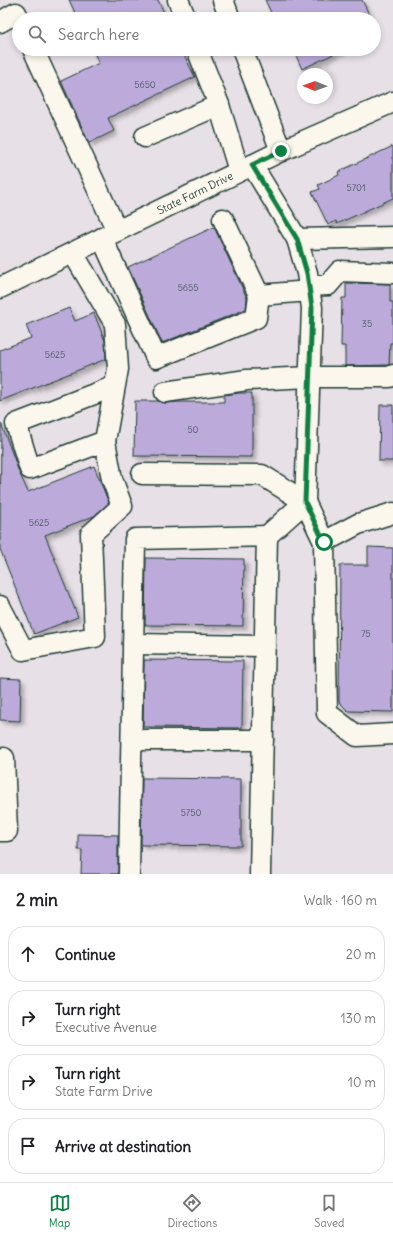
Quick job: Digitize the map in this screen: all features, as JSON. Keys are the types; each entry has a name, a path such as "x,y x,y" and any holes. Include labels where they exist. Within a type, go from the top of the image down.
{"street":[{"path":"178,0 183,12"},
{"path":"223,0 227,12"},
{"path":"0,22 12,15"},
{"path":"36,56 110,235 156,358 256,318 259,295 222,219"},
{"path":"200,56 245,168 297,239 307,273 312,308 305,502 324,542 327,713 357,736 393,734"},
{"path":"245,56 281,151"},
{"name":"State Farm Drive","path":"0,288 245,168 393,102"},
{"path":"145,137 219,105"},
{"path":"297,239 393,237"},
{"path":"0,606 24,650 95,637 91,534 122,506 112,479 105,441 118,369 115,324 73,253"},
{"path":"259,295 309,289 328,285 340,272 393,273"},
{"path":"165,392 246,380 310,377 390,377 393,375"},
{"path":"105,441 30,470 16,424 115,386"},
{"path":"142,474 262,476 305,502"},
{"path":"129,874 135,539 267,536 305,502"},
{"path":"324,542 358,524 393,513"},
{"path":"260,874 267,536"},
{"path":"133,644 265,646"},
{"path":"132,740 263,740"},
{"path":"0,759 4,758 7,831 0,831"}],"building":[{"path":"69,0 158,0 164,12 75,12"},
{"path":"265,0 362,0 368,12 271,12"},
{"path":"96,56 184,56 195,77 108,118 114,131 89,143 61,81 99,63"},
{"path":"296,56 329,56 302,68"},
{"path":"393,146 393,198 337,224 336,221 328,225 312,192 320,189 318,185 339,175 338,172"},
{"path":"214,227 247,298 246,309 162,343 128,267"},
{"path":"346,283 390,284 390,302 393,302 393,343 390,343 389,365 345,366 345,346 341,346 342,298 346,298"},
{"path":"69,308 75,321 94,313 105,341 106,359 0,401 0,350 31,338 26,325"},
{"path":"252,393 252,457 134,456 135,401 159,401 166,403 224,402 224,395"},
{"path":"380,405 393,405 393,461 379,461"},
{"path":"1,423 28,492 94,466 109,503 94,516 45,535 78,617 34,634 0,549"},
{"path":"368,547 393,548 393,712 348,711 339,702 340,565 368,565"},
{"path":"146,558 244,559 243,626 145,625"},
{"path":"144,660 243,661 242,728 143,727"},
{"path":"0,678 21,679 20,721 0,720"},
{"path":"142,778 241,779 241,846 141,845"},
{"path":"78,834 118,835 118,874 81,874 82,850 78,850"}],"route":[{"path":"281,151 252,165 297,239 307,273 312,308 305,502 324,542"}]}
